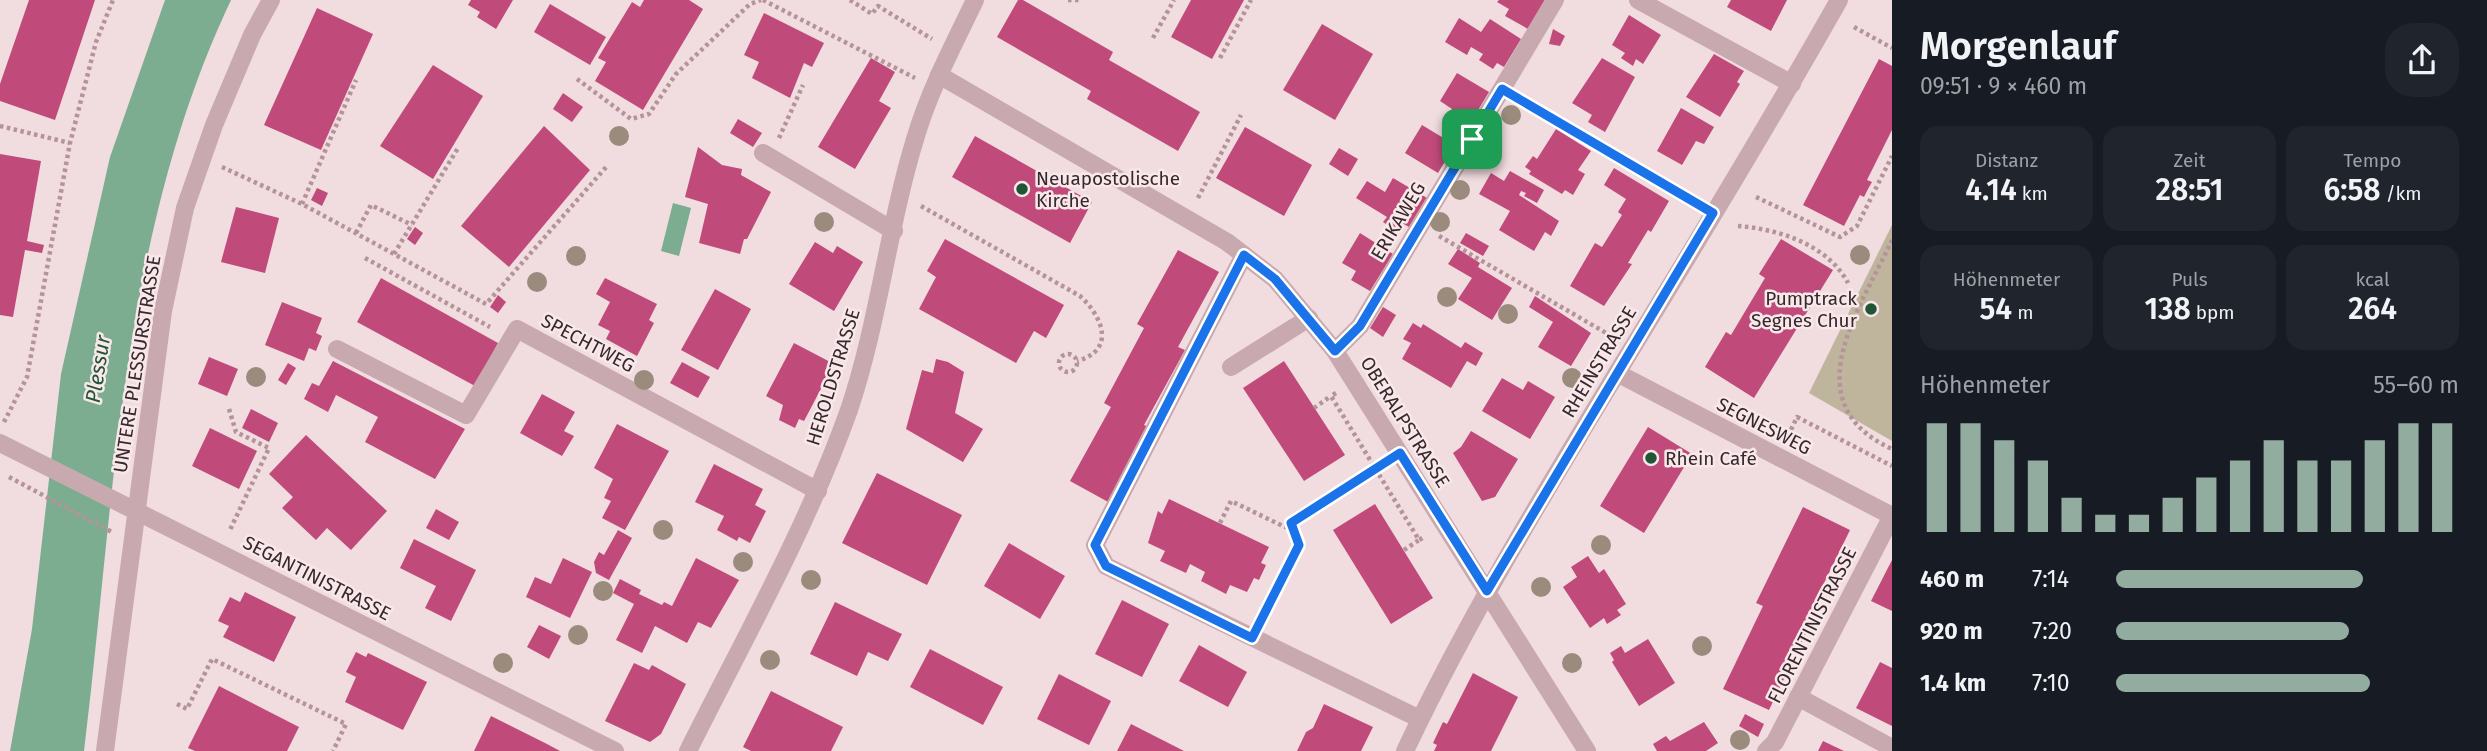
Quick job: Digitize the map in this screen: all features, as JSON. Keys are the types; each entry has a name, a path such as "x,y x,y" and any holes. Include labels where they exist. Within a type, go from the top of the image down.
{"street":[{"name":"UNTERE PLESSURSTRASSE","path":"106,742 128,508 163,311 185,208 252,35 271,0"},
{"name":"HEROLDSTRASSE","path":"688,751 818,491 849,408 916,136 936,81 975,0"},
{"name":"ERIKAWEG","path":"1335,351 1360,326 1555,0"},
{"path":"1638,0 1792,84"},
{"name":"RHEINSTRASSE","path":"1405,751 1487,591 1792,84 1839,0"},
{"name":"OBERALPSTRASSE","path":"936,81 1187,219 1244,255 1275,279 1335,351 1587,751"},
{"path":"767,155 894,231"},
{"path":"1244,255 1095,545 1106,566 1420,719"},
{"path":"1231,367 1309,318"},
{"name":"SPECHTWEG","path":"337,349 466,415 517,329 818,491"},
{"name":"SEGNESWEG","path":"1618,373 1892,516"},
{"name":"SEGANTINISTRASSE","path":"0,443 615,751"},
{"name":"FLORENTINISTRASSE","path":"1766,751 1775,742 1892,516"},
{"path":"1798,697 1892,748"}],"path":[{"path":"0,433 8,411 27,377 70,143 96,42 113,0"},
{"path":"577,79 631,119 640,119 649,114 676,74 725,31 750,4 762,0 936,81"},
{"path":"850,0 872,14 878,5 950,51"},
{"path":"1068,0 1082,0"},
{"path":"1153,38 1174,0"},
{"path":"1220,58 1251,0"},
{"path":"1854,27 1892,48"},
{"path":"302,204 356,80"},
{"path":"767,155 803,85"},
{"path":"1502,89 1713,213"},
{"path":"1187,219 1241,115"},
{"path":"0,126 70,143"},
{"path":"394,254 458,148"},
{"path":"1756,197 1840,237 1857,226 1892,156"},
{"path":"203,158 302,204 486,304 607,166"},
{"path":"902,195 1080,296 1099,317 1102,327 1100,343 1094,354 1077,361"},
{"path":"356,233 371,205 412,225"},
{"path":"1420,225 1632,349"},
{"path":"1738,226 1777,230 1834,262 1847,283"},
{"path":"1892,240 1846,338 1838,373 1838,389 1845,406 1862,430 1892,449"},
{"path":"366,258 511,339"},
{"path":"1069,354 1077,361 1076,367 1070,372 1061,369 1059,363 1060,358 1069,354"},
{"path":"1314,408 1331,396"},
{"path":"225,541 269,449 236,432 229,409"},
{"path":"1782,433 1789,436 1797,417 1892,466"},
{"path":"1220,523 1231,501 1285,527 1400,453"},
{"path":"0,472 36,494 113,532"},
{"path":"1252,638 1299,545 1291,523"},
{"path":"1404,550 1419,540"},
{"path":"177,704 187,709 212,659 346,724 333,751"}],"shaded area":[{"name":"Pumptrack Segnes Chur","path":"1892,225 1892,441 1809,393"}],"water":[{"name":"Plessur","path":"165,0 231,0 194,89 166,181 144,274 115,464 84,751 10,751 32,629 61,374 110,157"},
{"path":"673,203 691,208 679,256 661,251"}],"building":[{"path":"29,0 95,0 55,120 0,101 0,84"},
{"path":"471,0 513,0 496,29 477,17 480,12 468,5"},
{"path":"644,0 689,0 703,9 643,110 595,81 606,62 598,58 632,2 640,7"},
{"path":"1018,0 1023,0 1113,52 1109,60 1200,112 1178,151 1087,99 1091,91 997,37"},
{"path":"1191,0 1244,0 1212,59 1171,37"},
{"path":"1545,0 1528,29 1505,16 1509,9 1497,2"},
{"path":"1731,0 1787,0 1771,31 1727,7"},
{"path":"550,4 606,37 590,65 534,32"},
{"path":"317,8 373,34 321,150 264,125"},
{"path":"764,13 824,43 812,67 804,63 790,98 752,78 759,62 744,55"},
{"path":"1629,15 1661,35 1643,64 1636,59 1633,66 1621,58 1625,53 1612,45"},
{"path":"1459,18 1481,32 1490,19 1521,39 1504,67 1497,63 1493,69 1479,60 1483,54 1471,47 1467,55 1445,42"},
{"path":"1322,24 1373,54 1335,120 1283,90"},
{"path":"1553,29 1565,36 1560,46 1549,44"},
{"path":"1714,54 1744,71 1737,82 1740,84 1720,117 1686,97"},
{"path":"871,58 895,72 879,101 891,108 855,169 818,147"},
{"path":"1602,58 1635,77 1605,132 1588,122 1592,115 1572,103"},
{"path":"1879,59 1892,66 1892,130 1867,180 1872,182 1864,197 1860,195 1844,226 1803,205"},
{"path":"433,65 483,96 433,179 380,146"},
{"path":"1457,73 1489,92 1465,132 1445,120 1452,109 1440,101"},
{"path":"563,93 583,107 572,122 553,109"},
{"path":"1681,108 1714,127 1704,144 1696,141 1682,165 1657,151"},
{"path":"738,119 762,133 753,147 730,133"},
{"path":"1422,125 1455,145 1438,173 1405,153"},
{"path":"544,126 590,170 509,267 461,226"},
{"path":"1245,127 1312,165 1284,216 1216,178"},
{"path":"1556,129 1591,151 1578,170 1585,174 1573,195 1565,190 1562,194 1529,174 1531,171 1525,167 1533,156 1537,159"},
{"name":"Neuapostolische Kirche","path":"975,136 1092,202 1070,243 952,177"},
{"path":"698,147 722,165 742,169 741,175 771,192 747,239 744,239 740,254 699,243 708,204 685,197"},
{"path":"1339,148 1358,159 1348,176 1329,164"},
{"path":"0,154 41,161 27,241 44,245 42,253 25,250 13,317 0,315"},
{"path":"1614,168 1669,201 1651,232 1648,230 1628,263 1632,264 1604,306 1570,286 1595,243 1602,247 1622,215 1618,212 1626,199 1604,185"},
{"path":"1510,171 1544,190 1537,203 1524,196 1526,193 1521,191 1519,195 1559,221 1551,236 1545,232 1534,251 1499,230 1510,211 1479,194 1491,173 1504,181"},
{"path":"1393,178 1427,198 1409,227 1402,223 1395,230 1383,222 1387,217 1356,198 1367,181 1385,192"},
{"path":"317,188 328,193 322,206 311,200"},
{"path":"236,207 279,218 265,273 221,262"},
{"path":"415,227 423,233 415,245 407,239"},
{"path":"1360,233 1393,254 1370,291 1351,280 1356,271 1342,263"},
{"path":"1466,233 1489,246 1483,256 1460,243"},
{"path":"945,239 1064,305 1046,338 1034,331 1016,363 919,309 936,277 927,271"},
{"path":"1781,239 1833,270 1754,398 1705,367 1726,332 1731,335 1765,278 1759,274"},
{"path":"815,242 833,253 837,246 863,262 834,311 789,284"},
{"path":"1458,249 1480,263 1478,267 1512,288 1492,320 1458,299 1472,278 1448,264"},
{"path":"1178,250 1219,272 1178,347 1185,350 1144,425 1151,428 1110,503 1070,481 1111,407 1104,403 1144,328 1137,324"},
{"path":"381,278 498,343 475,386 357,322"},
{"path":"605,278 657,304 649,320 654,323 637,356 606,339 610,331 598,325 610,302 596,294"},
{"path":"715,289 751,309 718,370 681,350"},
{"path":"498,295 506,302 498,313 490,307"},
{"path":"1535,296 1591,333 1571,366 1538,347 1553,322 1529,307"},
{"path":"282,302 322,318 316,333 322,336 316,351 309,348 304,361 265,345"},
{"path":"1383,307 1396,315 1383,337 1370,328"},
{"path":"1413,323 1421,328 1423,324 1461,348 1465,342 1483,353 1476,366 1467,361 1451,388 1402,359 1411,343 1403,339"},
{"path":"794,343 834,364 804,421 799,419 795,428 779,420 783,405 766,396"},
{"path":"209,357 238,369 227,396 198,384"},
{"path":"936,359 948,362 964,372 955,413 983,429 963,462 906,429 922,370 933,373"},
{"path":"333,361 465,429 435,479 365,442 378,417 336,395 328,412 304,399 312,383 319,386"},
{"path":"1284,361 1345,455 1304,481 1243,388"},
{"path":"682,362 710,377 698,398 670,383"},
{"path":"288,363 296,368 286,385 278,380"},
{"path":"1502,378 1523,390 1528,381 1555,397 1530,439 1482,411"},
{"path":"542,394 575,412 564,431 574,436 562,456 520,433"},
{"path":"251,409 278,423 269,442 242,428"},
{"path":"617,424 669,451 625,530 602,518 611,501 604,498 613,479 594,468"},
{"path":"1648,427 1692,454 1644,533 1600,506"},
{"path":"210,428 257,451 239,489 192,466"},
{"path":"1471,431 1518,459 1495,497 1482,501 1453,453 1461,447"},
{"path":"306,435 387,511 351,550 327,528 316,540 282,508 293,497 269,474"},
{"path":"714,464 763,489 755,505 766,511 750,543 739,537 737,541 717,530 724,516 695,502"},
{"path":"877,473 962,515 927,585 842,543"},
{"path":"1169,499 1269,547 1261,563 1266,565 1259,580 1254,578 1247,592 1230,585 1226,594 1201,581 1205,572 1190,564 1186,573 1160,561 1165,551 1148,543 1158,511 1162,514"},
{"path":"1375,504 1433,598 1391,624 1333,530"},
{"path":"1803,507 1850,530 1803,626 1808,629 1769,710 1723,689 1763,606 1756,603"},
{"path":"436,509 459,522 449,540 426,528"},
{"path":"618,530 632,538 609,580 596,573 594,562 599,552 604,555"},
{"path":"414,539 476,570 451,621 425,608 436,586 400,568"},
{"path":"1009,543 1065,576 1040,619 984,586"},
{"path":"1588,556 1599,573 1604,569 1626,604 1617,610 1621,615 1607,624 1604,618 1590,628 1563,587 1577,577 1571,567"},
{"path":"563,558 592,572 570,618 526,597 535,577 551,584"},
{"path":"696,558 739,580 711,628 698,622 687,643 655,626 642,653 616,640 634,604 613,593 620,579 641,590 639,594 662,605 664,602 672,606"},
{"path":"1892,560 1892,611 1871,601"},
{"path":"245,592 296,617 274,662 223,637 229,626 218,621 230,597 240,602"},
{"path":"1122,600 1169,624 1142,677 1095,654"},
{"path":"835,602 902,634 888,661 868,652 857,676 810,654"},
{"path":"539,625 561,636 549,659 527,647"},
{"path":"1648,639 1675,683 1639,706 1612,662 1614,660 1610,653 1621,646 1625,653"},
{"path":"1199,645 1247,672 1228,707 1179,681"},
{"path":"930,649 1003,687 983,725 910,687"},
{"path":"356,652 366,657 368,653 427,682 403,730 345,702 356,677 346,672"},
{"path":"1880,662 1892,668 1892,726 1856,708"},
{"path":"634,663 649,670 652,665 686,684 661,734 650,742 605,721"},
{"path":"1473,673 1518,697 1491,751 1434,751 1437,745 1433,743 1443,722 1447,724"},
{"path":"1059,674 1111,701 1089,745 1037,719"},
{"path":"219,686 299,727 287,751 195,751 188,748"},
{"path":"771,691 843,727 831,751 751,751 743,747"},
{"path":"1324,704 1373,727 1361,751 1297,751 1306,732 1313,728"},
{"path":"1745,714 1764,724 1758,737 1739,726"},
{"path":"491,716 547,744 560,751 474,751"},
{"path":"1704,722 1718,743 1706,751 1657,751 1653,744 1666,736 1670,741"},
{"path":"1131,724 1184,751 1117,751"},
{"path":"1823,741 1844,751 1818,751"}],"place":[{"name":"Neuapostolische Kirche","path":"1022,189"},
{"name":"Pumptrack Segnes Chur","path":"1871,309"},
{"name":"Rhein Café","path":"1651,458"}],"route":[{"path":"1502,89 1713,213 1487,591 1400,453 1291,523 1299,545 1252,638 1106,566 1095,545 1244,255 1275,279 1335,351 1360,326 1472,139 1502,89"}]}
